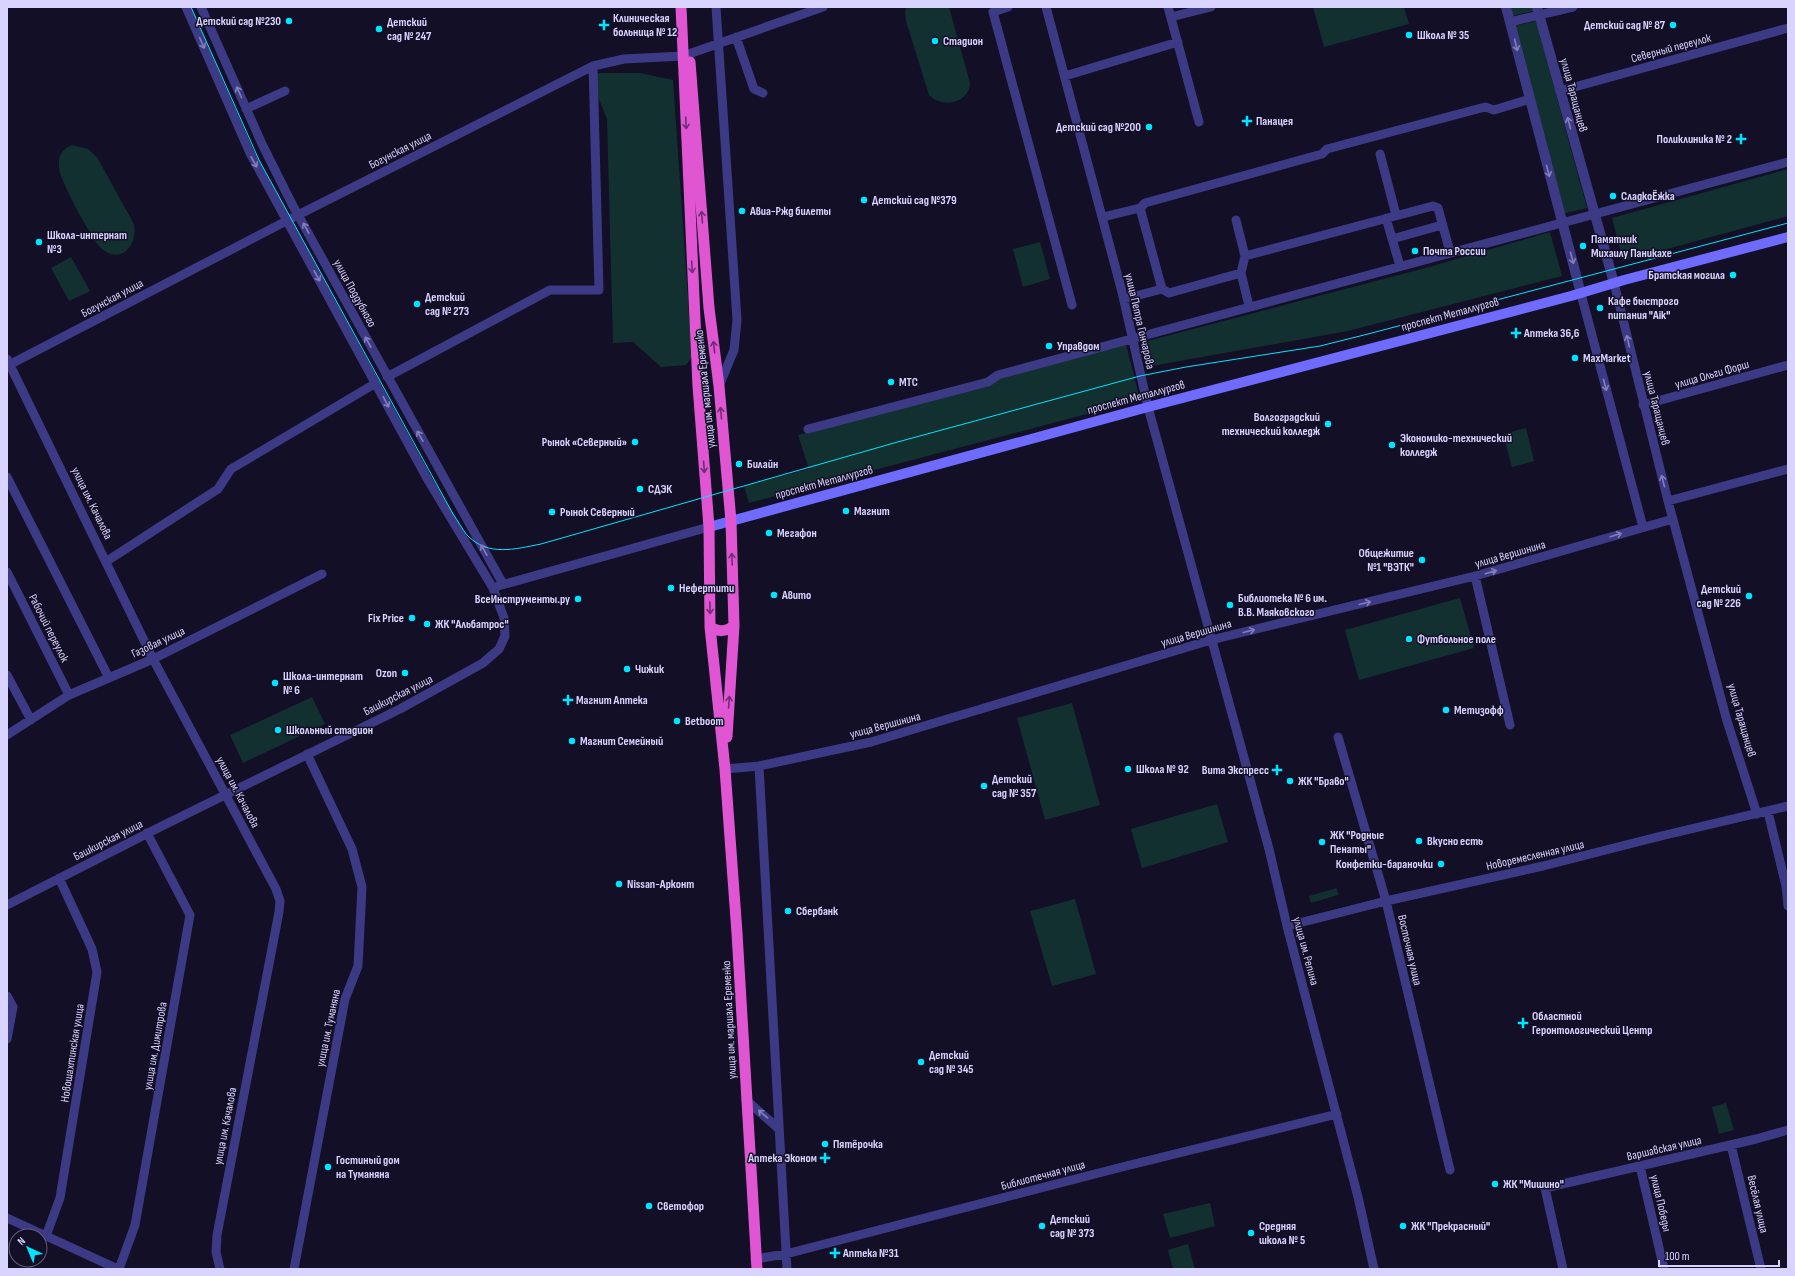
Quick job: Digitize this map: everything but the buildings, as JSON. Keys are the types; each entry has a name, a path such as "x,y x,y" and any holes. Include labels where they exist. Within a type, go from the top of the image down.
{"highway":[{"name":"улица им. маршала Еременко","path":"681,7 709,308 719,386 731,521 734,626 725,769"},
{"name":"улица им. маршала Еременко","path":"688,7 686,55 698,386 708,528 710,627 725,769 737,933 756,1264"},
{"path":"698,386 704,383 712,382 719,386"},
{"path":"710,627 718,631 727,630 734,626"}],"main road":[{"name":"проспект Металлургов","path":"708,528 1148,406 1581,294 1614,283 1788,237"}],"street":[{"name":"улица Поддубного","path":"186,7 250,153 428,480 454,523"},
{"name":"улица Поддубного","path":"201,7 262,144 298,215 503,584"},
{"path":"716,7 737,320 734,350 719,386"},
{"name":"Богунская улица","path":"8,363 593,66 624,59 686,55 823,7"},
{"path":"1008,7 993,12 1072,305"},
{"name":"улица Петра Гончарова","path":"1046,7 1124,299 1148,406 1211,640"},
{"path":"1168,7 1198,122"},
{"path":"1171,17 1211,7"},
{"path":"1506,7 1643,527"},
{"path":"1510,22 1538,12 1573,7"},
{"name":"улица Таращанцев","path":"1538,12 1614,283 1643,406 1727,721 1757,814"},
{"name":"Северный переулок","path":"1560,91 1788,28"},
{"path":"736,37 754,89 763,93"},
{"path":"1065,76 1178,42"},
{"path":"387,377 550,290 599,290 593,66"},
{"path":"246,109 285,91"},
{"path":"1103,218 1140,208 1145,203 1322,154 1327,149 1485,107 1494,110 1530,99"},
{"path":"1380,154 1396,215"},
{"path":"808,429 988,382 998,375 1132,337 1594,215 1788,162"},
{"path":"1245,256 1433,206 1438,208 1450,252"},
{"path":"1140,208 1162,289"},
{"path":"1386,218 1400,266"},
{"path":"1236,220 1245,256 1240,273 1249,306"},
{"path":"1392,239 1442,225"},
{"path":"1124,299 1162,289 1169,293 1240,273"},
{"name":"улица им. Качалова","path":"8,363 107,561 153,659 276,889 280,901 217,1235 216,1252 220,1269"},
{"name":"улица Ольги Форш","path":"1643,406 1788,365"},
{"path":"107,561 218,489 231,469 376,383"},
{"path":"1668,501 1788,469"},
{"path":"7,477 109,678"},
{"name":"улица Вершинина","path":"725,769 759,766 871,742 1211,640 1475,576 1673,519"},
{"name":"Башкирская улица","path":"7,905 226,794 400,709 483,663 492,656 499,649 505,636 504,618 493,588 454,523"},
{"name":"проспект Металлургов","path":"493,588 708,528"},
{"name":"Рабочий переулок","path":"7,572 69,695"},
{"name":"Газовая улица","path":"7,735 69,695 153,659 322,574"},
{"path":"1475,576 1510,725"},
{"name":"улица им. Репина","path":"1211,640 1269,849 1287,926 1337,1114 1374,1269"},
{"path":"7,676 31,720"},
{"name":"Восточная улица","path":"1338,737 1386,901 1450,1170"},
{"name":"улица им. Туманяна","path":"294,1269 345,999 358,966 362,887 352,849 307,754"},
{"path":"759,766 787,1269"},
{"name":"Новоремесленная улица","path":"1287,926 1386,901 1543,866 1788,806"},
{"path":"1768,812 1786,886 1788,906"},
{"name":"улица им. Димитрова","path":"119,1269 135,1225 190,915 148,833"},
{"name":"Новошахтинская улица","path":"48,1231 60,1198 97,972 92,948 59,878"},
{"path":"7,996 13,1007 7,1039"},
{"path":"746,1100 779,1128"},
{"name":"Библиотечная улица","path":"756,1264 786,1254 1122,1167 1337,1114"},
{"name":"Варшавская улица","path":"1563,1269 1545,1188 1788,1130"},
{"name":"Весёлая улица","path":"1731,1144 1761,1269"},
{"name":"улица Победы","path":"1640,1166 1664,1269"},
{"path":"7,1218 29,1228"},
{"path":"48,1237 119,1269"}],"green space":[{"name":"Стадион","path":"906,7 949,7 970,83 969,90 960,99 948,103 941,102 929,95 906,21"},
{"path":"1313,7 1404,7 1409,24 1324,47"},
{"path":"1509,7 1533,7 1534,11 1512,16"},
{"path":"1536,21 1587,208 1563,214 1514,26"},
{"path":"599,73 640,73 673,80 692,357 686,365 661,367 633,342 613,343 607,119 591,80"},
{"path":"72,145 88,149 97,157 134,224 135,232 131,245 122,254 116,255 109,253 97,244 85,225 67,189 60,173 59,160 63,151"},
{"path":"1788,169 1788,216 1623,261 1612,218"},
{"path":"1550,232 1562,276 1348,331 1146,367 1140,343 1429,267"},
{"path":"1040,242 1050,279 1023,287 1013,249"},
{"path":"71,257 90,291 69,301 51,268"},
{"path":"1126,344 1140,400 749,503 744,486 809,469 798,435"},
{"path":"1526,428 1534,461 1512,467 1503,434"},
{"name":"Футбольное поле","path":"1460,598 1474,648 1359,680 1345,630"},
{"name":"Школьный стадион","path":"312,697 325,724 243,763 230,735"},
{"path":"1072,703 1100,805 1045,820 1017,718"},
{"path":"1217,804 1228,842 1142,868 1131,829"},
{"path":"1337,888 1338,895 1311,903 1309,896"},
{"path":"1075,899 1096,974 1052,986 1030,911"},
{"path":"1726,1103 1734,1130 1719,1134 1712,1107"},
{"path":"1210,1203 1215,1226 1170,1238 1163,1214"},
{"path":"1188,1244 1195,1269 1173,1269 1168,1250"}],"tram line":[{"path":"191,7 259,160 453,514 467,535 475,542 493,549 512,549 541,544 894,443 1140,376 1186,367 1320,346 1788,223"}],"place":[{"name":"Детский сад №230","path":"289,21"},
{"name":"Клиническая больница № 12","path":"604,25"},
{"name":"Детский сад № 87","path":"1673,25"},
{"name":"Детский сад № 247","path":"379,29"},
{"name":"Школа № 35","path":"1409,35"},
{"name":"Стадион","path":"935,41"},
{"name":"Панацея","path":"1247,121"},
{"name":"Детский сад №200","path":"1149,127"},
{"name":"Поликлиника № 2","path":"1741,139"},
{"name":"СладкоЁжка","path":"1613,196"},
{"name":"Детский сад №379","path":"864,200"},
{"name":"Авиа-Ржд билеты","path":"742,211"},
{"name":"Школа-интернат №3","path":"39,242"},
{"name":"Памятник Михаилу Паникахе","path":"1583,246"},
{"name":"Почта России","path":"1415,251"},
{"name":"Братская могила","path":"1733,275"},
{"name":"Детский сад № 273","path":"417,304"},
{"name":"Кафе быстрого питания \"Aik\"","path":"1600,308"},
{"name":"Аптека 36,6","path":"1516,333"},
{"name":"Управдом","path":"1049,346"},
{"name":"MaxMarket","path":"1575,358"},
{"name":"МТС","path":"891,382"},
{"name":"Волгоградский технический колледж","path":"1328,424"},
{"name":"Рынок «Северный»","path":"635,442"},
{"name":"Экономико-технический колледж","path":"1392,445"},
{"name":"Билайн","path":"739,464"},
{"name":"СДЭК","path":"640,489"},
{"name":"Магнит","path":"846,511"},
{"name":"Рынок Северный","path":"552,512"},
{"name":"Мегафон","path":"769,533"},
{"name":"Общежитие №1 \"ВЭТК\"","path":"1422,560"},
{"name":"Нефертити","path":"671,588"},
{"name":"Авито","path":"774,595"},
{"name":"Детский сад № 226","path":"1749,596"},
{"name":"ВсеИнструменты.ру","path":"578,599"},
{"name":"Библиотека № 6 им. В.В. Маяковского","path":"1230,605"},
{"name":"Fix Price","path":"412,618"},
{"name":"ЖК \"Альбатрос\"","path":"427,624"},
{"name":"Футбольное поле","path":"1409,639"},
{"name":"Чижик","path":"627,669"},
{"name":"Ozon","path":"405,673"},
{"name":"Школа-интернат № 6","path":"275,683"},
{"name":"Магнит Аптека","path":"568,700"},
{"name":"Метизофф","path":"1446,710"},
{"name":"Betboom","path":"677,721"},
{"name":"Школьный стадион","path":"278,730"},
{"name":"Магнит Семейный","path":"572,741"},
{"name":"Школа № 92","path":"1128,769"},
{"name":"Вита Экспресс","path":"1277,770"},
{"name":"ЖК \"Браво\"","path":"1290,781"},
{"name":"Детский сад № 357","path":"984,786"},
{"name":"Вкусно есть","path":"1419,841"},
{"name":"ЖК \"Родные Пенаты\"","path":"1322,842"},
{"name":"Конфетки-бараночки","path":"1441,864"},
{"name":"Nissan-Арконт","path":"619,884"},
{"name":"Сбербанк","path":"788,911"},
{"name":"Областной Геронтологический Центр","path":"1523,1023"},
{"name":"Детский сад № 345","path":"921,1062"},
{"name":"Пятёрочка","path":"825,1144"},
{"name":"Аптека Эконом","path":"825,1158"},
{"name":"Гостиный дом на Туманяна","path":"328,1167"},
{"name":"ЖК \"Мишино\"","path":"1495,1184"},
{"name":"Светофор","path":"649,1206"},
{"name":"Детский сад № 373","path":"1042,1226"},
{"name":"ЖК \"Прекрасный\"","path":"1403,1226"},
{"name":"Средняя школа № 5","path":"1251,1233"},
{"name":"Аптека №31","path":"835,1253"}]}
